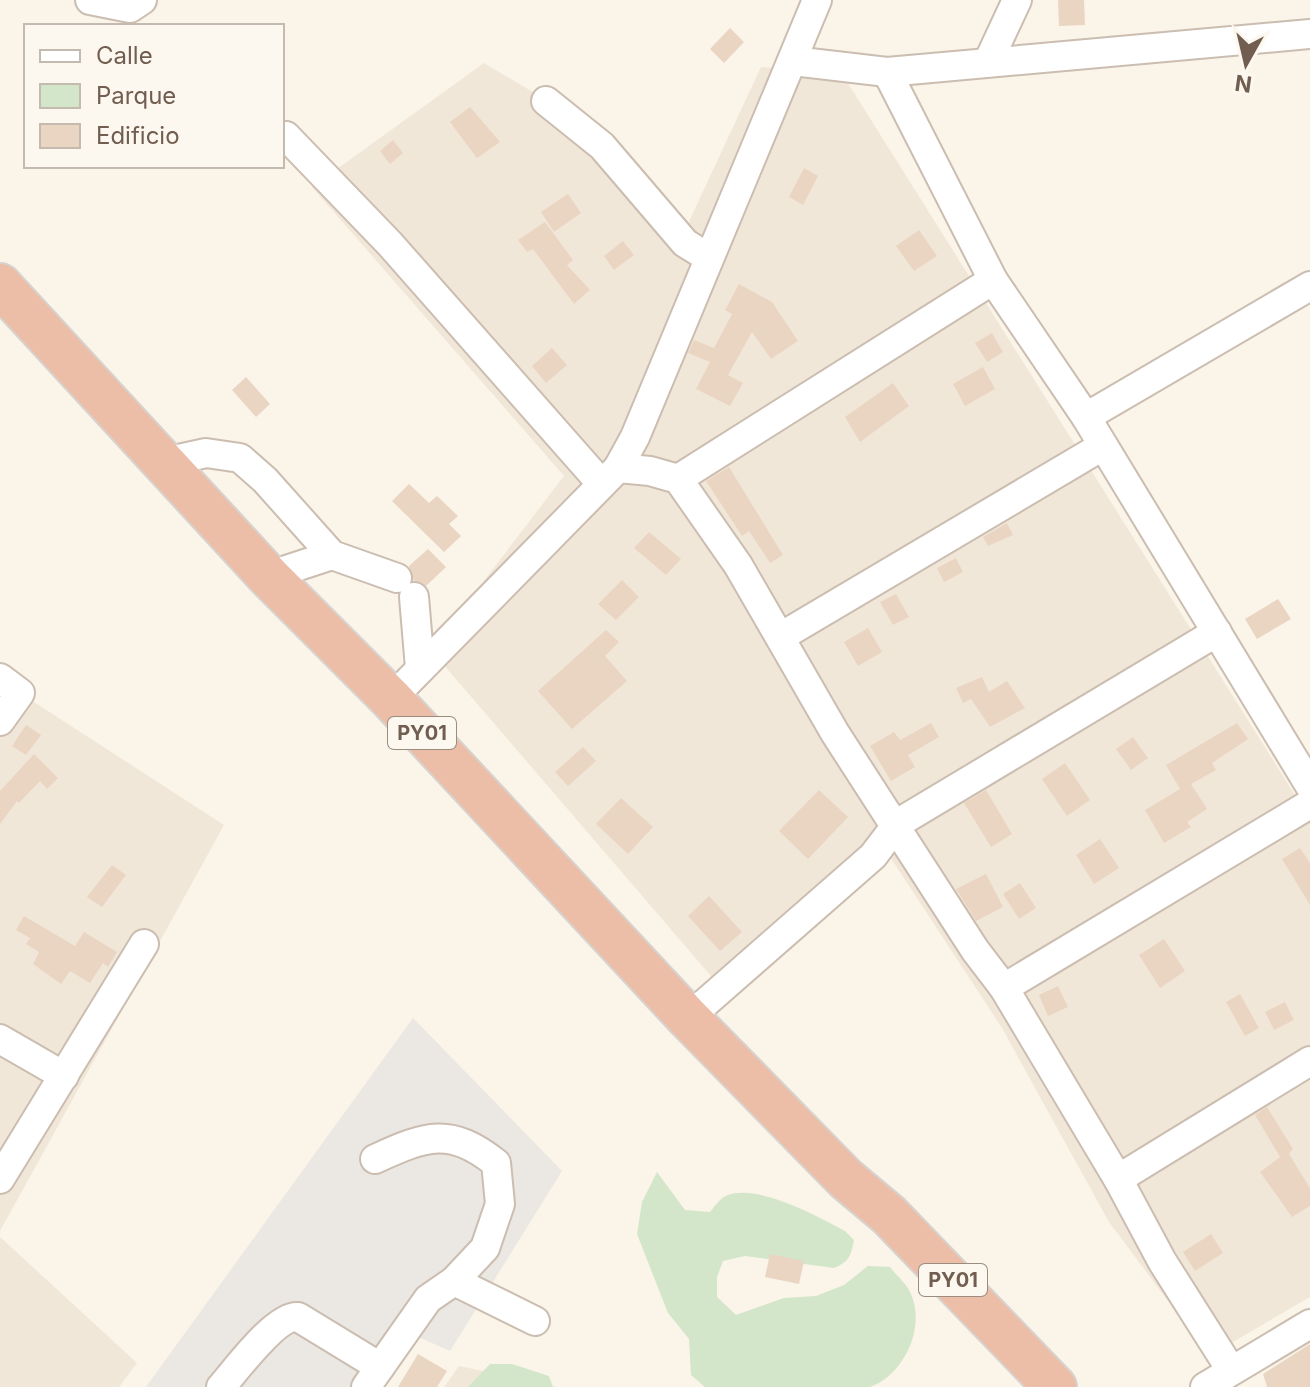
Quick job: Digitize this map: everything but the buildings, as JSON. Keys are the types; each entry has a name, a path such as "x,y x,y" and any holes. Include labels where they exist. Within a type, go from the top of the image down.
{"highway":[{"name":"PY01","path":"0,285 268,576 391,699 688,1018 846,1179 889,1215 1055,1387"},
{"name":"PY01","path":"846,1179 876,1219 1028,1387"}],"street":[{"path":"102,2 130,8 142,0"},
{"path":"391,699 609,475 635,437 817,0"},
{"path":"989,60 1017,0"},
{"path":"793,61 887,72 989,60 1310,34"},
{"path":"887,72 993,280 1086,417 1101,447 1310,786"},
{"path":"546,101 602,146 685,243 709,258"},
{"path":"286,136 609,475"},
{"path":"678,479 993,280"},
{"path":"1086,417 1310,286"},
{"path":"782,636 1101,447"},
{"path":"165,462 206,453 240,458 265,480 332,555 405,588 420,668"},
{"path":"609,475 650,471 678,479 738,565 782,636 835,733 1004,988 1118,1179 1162,1261 1231,1370"},
{"path":"268,576 332,555"},
{"path":"688,1018 873,856 895,827 1217,632"},
{"path":"0,678 20,693 0,721"},
{"path":"1004,988 1310,804"},
{"path":"0,1179 144,944"},
{"path":"0,1039 64,1076"},
{"path":"1118,1179 1310,1061"},
{"path":"221,1387 278,1324 290,1316 298,1317 373,1377 428,1299 454,1281 485,1248 500,1204 496,1163 470,1143 440,1137 375,1159"},
{"path":"454,1281 535,1321"},
{"path":"1205,1387 1310,1324"}],"shaded area":[{"path":"484,63 570,114 679,243 761,67 844,77 1310,819 1310,1297 1209,1356 1109,1222 1002,1028 881,843 717,983 431,650 564,476 312,187"},
{"path":"0,680 224,825 0,1231"},
{"path":"413,1018 562,1171 450,1351 416,1336 385,1387 146,1387"},
{"path":"0,1237 137,1363 119,1387 0,1387"},
{"path":"459,1366 558,1387 444,1387"}],"green space":[{"path":"657,1172 685,1210 710,1212 728,1195 755,1194 787,1203 845,1231 854,1240 852,1250 846,1261 834,1268 745,1256 723,1261 717,1277 717,1297 736,1315 784,1298 816,1296 844,1285 868,1266 890,1267 908,1289 915,1305 914,1334 902,1361 882,1381 870,1387 705,1387 691,1375 689,1339 668,1313 637,1234 642,1202"},
{"path":"490,1364 512,1364 549,1376 553,1387 468,1387"}]}
